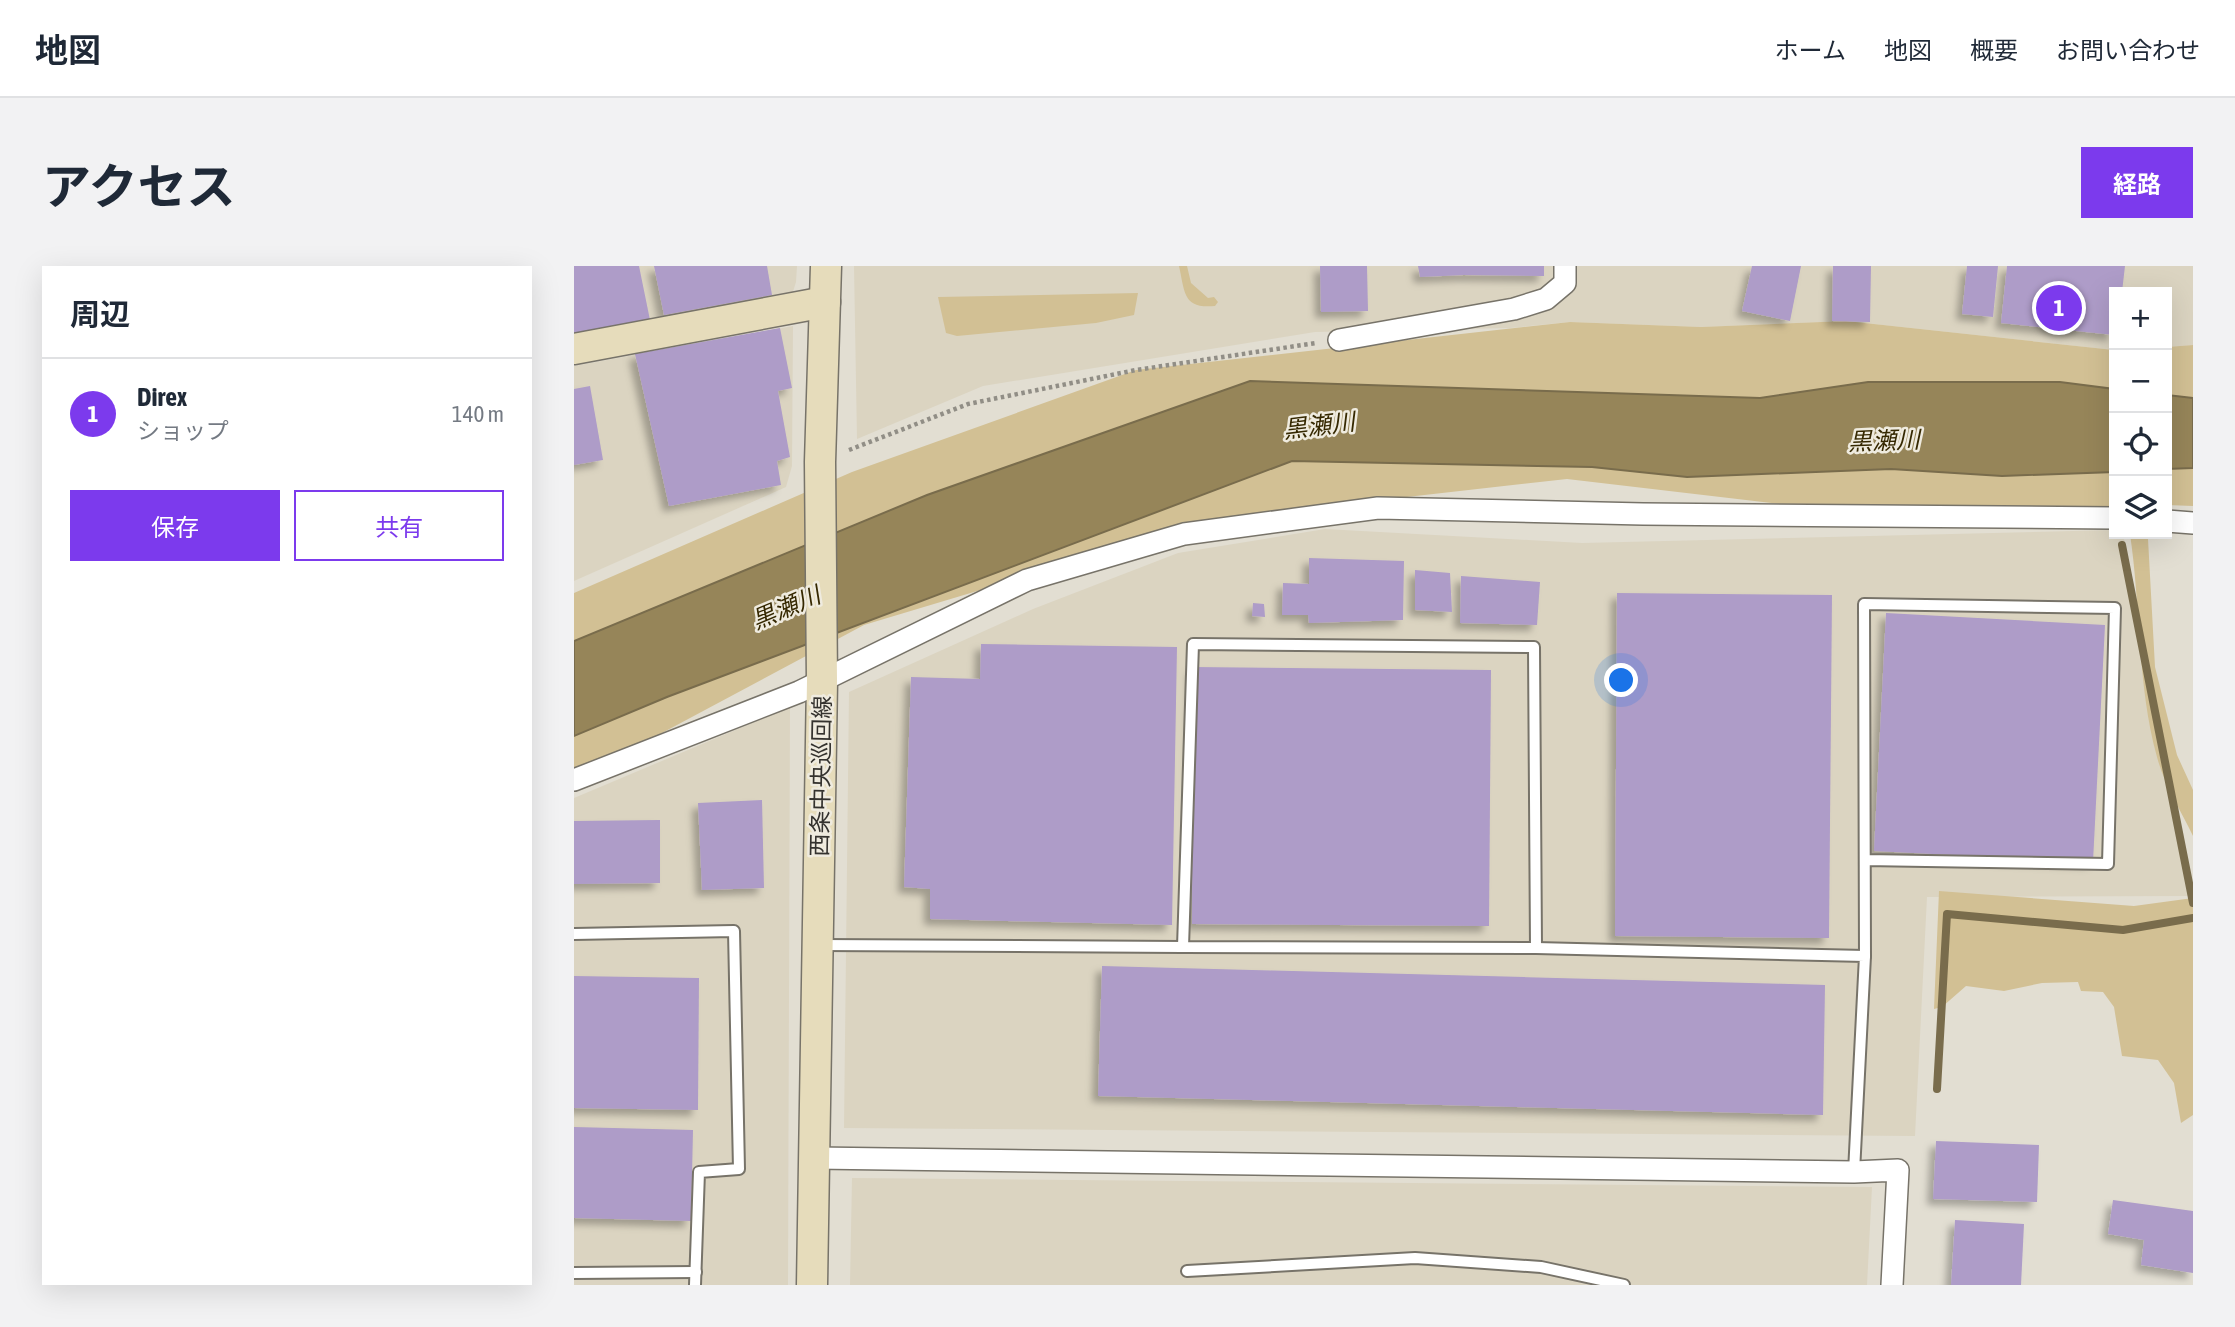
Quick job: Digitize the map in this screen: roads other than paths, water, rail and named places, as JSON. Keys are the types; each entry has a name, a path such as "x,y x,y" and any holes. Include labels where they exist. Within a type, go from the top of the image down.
{"street":[{"name":"西条中央巡回線","path":"812,1285 822,681 820,462 826,266"},
{"path":"1339,340 1514,309 1546,299 1565,283 1565,266"},
{"path":"574,349 825,302"},
{"path":"574,780 822,681 1027,580 1184,534 1378,508 1629,514 2109,518"},
{"path":"2172,521 2193,523"},
{"path":"815,1158 1854,1172 1898,1170 1892,1285"}],"lane":[{"path":"1854,1172 1865,957 1864,604 2115,608 2108,864 1865,860"},
{"path":"1183,947 1193,644 1207,644 1534,647 1536,948"},
{"path":"574,934 734,931 739,1169 699,1172 695,1285"},
{"path":"819,945 1536,948 1865,957"},
{"path":"1187,1271 1415,1258 1541,1267 1624,1285"},
{"path":"574,1273 696,1272"}],"water":[{"name":"黒瀬川","path":"1250,381 1760,398 1868,382 2060,382 2109,388 2109,472 2002,476 1891,469 1687,477 1592,467 1292,461 667,697 574,736 574,641 927,495"},
{"path":"2172,396 2193,398 2193,468 2172,469"}],"waterway":[{"path":"2122,545 2193,903"},
{"path":"1937,1089 1947,914 2123,930 2193,918"}],"place":[{"name":"Direx","path":"2059,308"}]}
